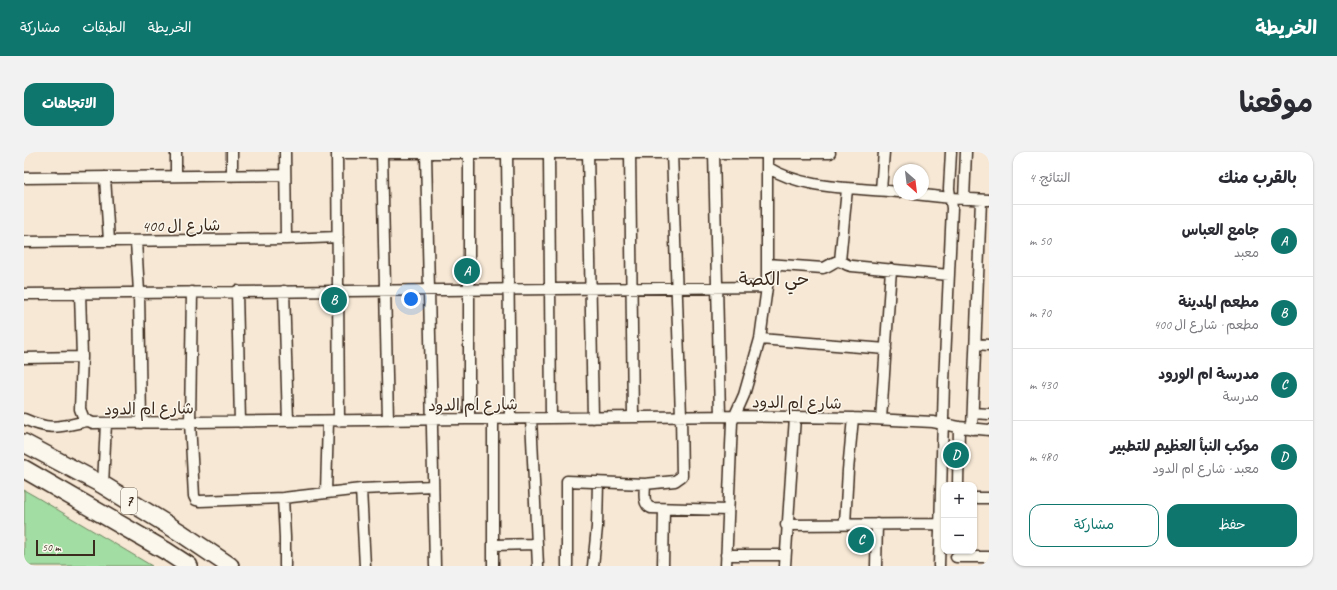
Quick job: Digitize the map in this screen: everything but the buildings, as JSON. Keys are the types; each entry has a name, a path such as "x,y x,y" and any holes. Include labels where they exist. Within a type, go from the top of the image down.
{"highway":[{"name":"7","path":"24,443 103,485 181,533 230,566"},
{"name":"7","path":"24,469 166,551 188,566"}],"street":[{"path":"176,152 176,176"},
{"path":"232,152 232,176"},
{"path":"285,152 286,239"},
{"path":"588,152 593,418"},
{"path":"630,152 633,417"},
{"path":"567,566 567,481 645,484 675,481 682,476 672,152"},
{"path":"714,152 720,416"},
{"path":"726,566 732,426 734,416 744,395 760,339 767,287 767,152"},
{"path":"881,190 884,152"},
{"path":"939,566 952,208 949,185 951,152"},
{"path":"964,199 966,152"},
{"path":"339,421 337,153 830,153"},
{"path":"382,153 388,420"},
{"path":"426,153 435,566"},
{"path":"469,153 469,419"},
{"path":"509,153 510,418"},
{"path":"549,153 551,418"},
{"path":"767,167 791,179 847,189 893,191"},
{"path":"24,178 285,175"},
{"path":"106,177 109,241"},
{"path":"840,261 847,189"},
{"path":"929,196 985,200 972,429"},
{"name":"شارع ال 400","path":"24,242 338,237"},
{"path":"136,241 139,292 141,423"},
{"path":"767,264 823,268 830,266 836,261 840,261 852,266 949,274"},
{"path":"881,420 891,269"},
{"path":"24,294 767,287"},
{"path":"237,291 240,422"},
{"path":"284,291 288,421"},
{"path":"192,292 190,422 194,496 196,500 283,498 361,489 433,486"},
{"name":"شارع ام الدود","path":"80,293 82,357 80,410 82,416 87,421 93,423 734,416 853,418 943,424 972,429 989,430"},
{"path":"760,339 886,349"},
{"path":"976,344 989,345"},
{"path":"24,358 82,357"},
{"path":"972,413 989,414"},
{"path":"785,566 786,525 795,417"},
{"path":"531,418 538,566"},
{"path":"845,524 853,418"},
{"path":"24,419 37,425 56,428 87,421"},
{"path":"493,419 493,566"},
{"path":"326,492 328,421"},
{"path":"103,485 106,423"},
{"path":"958,482 959,427"},
{"path":"593,566 597,527 598,482"},
{"path":"645,484 646,505 651,508 728,510"},
{"path":"361,489 364,566"},
{"path":"283,498 285,566"},
{"path":"977,498 989,498"},
{"path":"663,566 664,509"},
{"path":"876,566 877,524"},
{"path":"786,525 940,524"},
{"path":"493,545 537,544"},
{"path":"726,556 785,555"},
{"path":"956,558 989,557"}],"green space":[{"path":"24,490 38,498 152,566 24,566"}],"place":[{"name":"جامع العباس","path":"467,271"},
{"name":"مطعم المدينة","path":"334,300"},
{"name":"موكب النبأ العظيم للتطبير","path":"956,455"},
{"name":"مدرسة ام الورود","path":"861,540"}],"district":[{"name":"حي الكصة","path":"774,279"}]}
